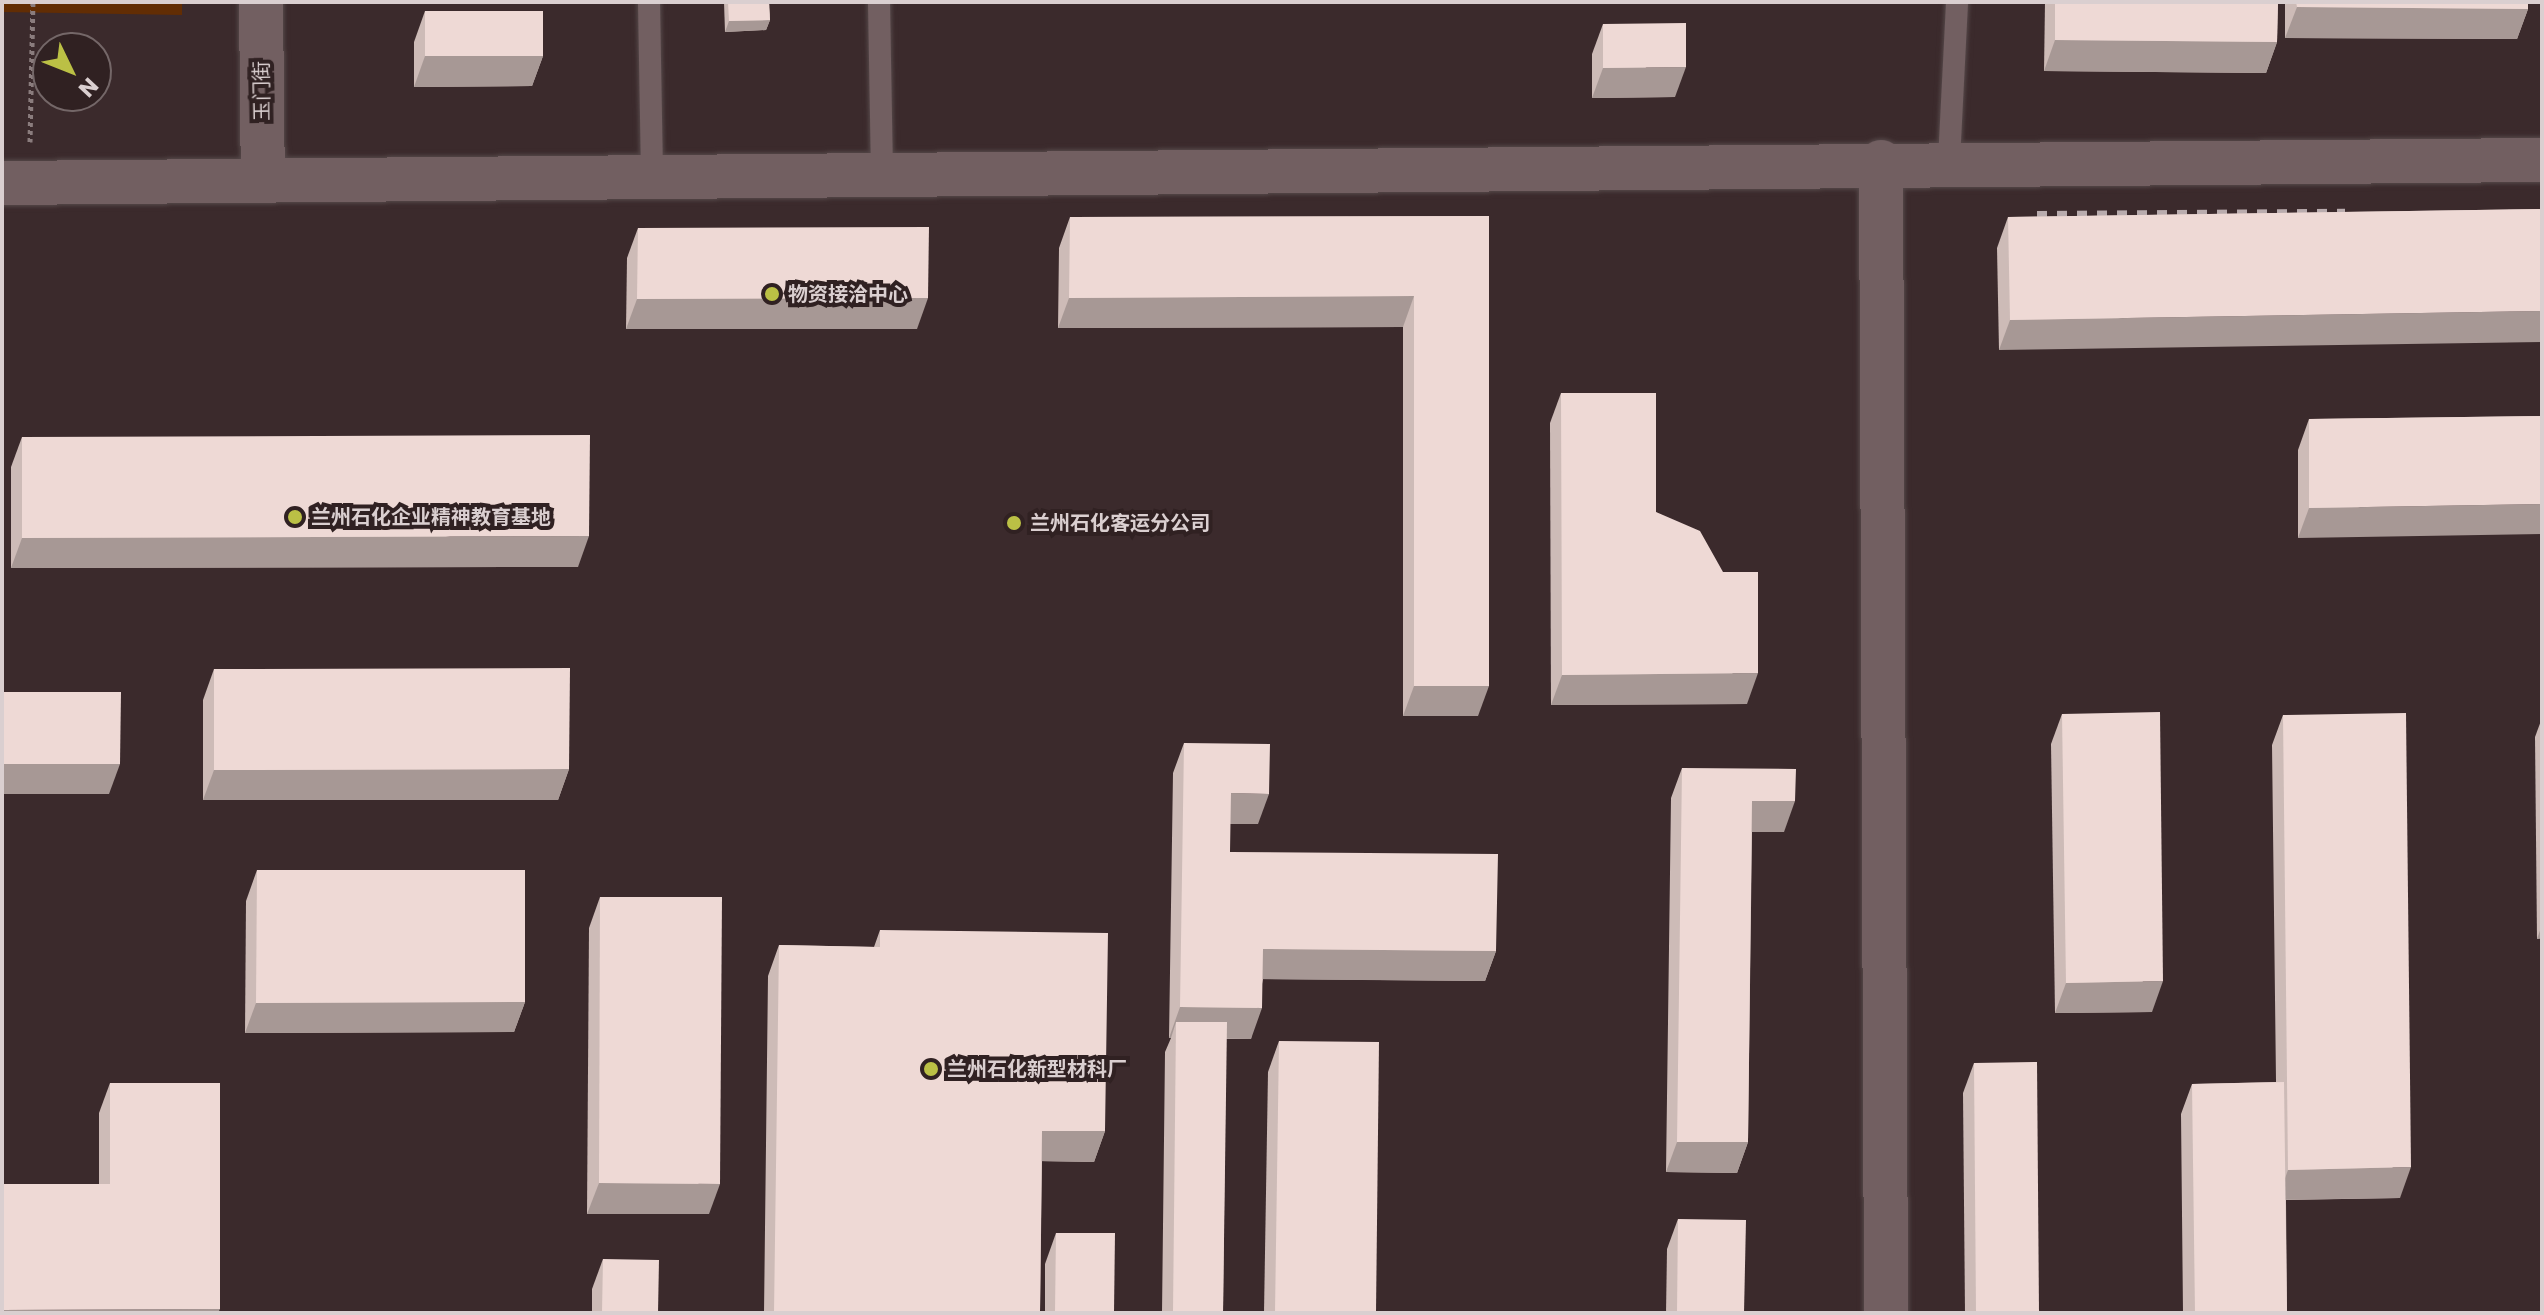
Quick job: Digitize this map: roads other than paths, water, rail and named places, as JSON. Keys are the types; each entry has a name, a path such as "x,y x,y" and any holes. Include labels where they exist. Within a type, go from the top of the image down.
{"street":[{"name":"玉门街","path":"261,2 263,180"},
{"path":"16,183 1949,161 2542,160"},
{"path":"1881,162 1886,1313"}],"lane":[{"path":"649,2 652,174"},
{"path":"879,2 882,171"},
{"path":"1949,161 1957,2"}],"railway":[{"path":"2037,214 2345,212"}],"place":[{"name":"物资接洽中心","path":"772,294"},
{"name":"兰州石化企业精神教育基地","path":"295,517"},
{"name":"兰州石化客运分公司","path":"1014,523"},
{"name":"兰州石化新型材科厂","path":"931,1069"}]}
